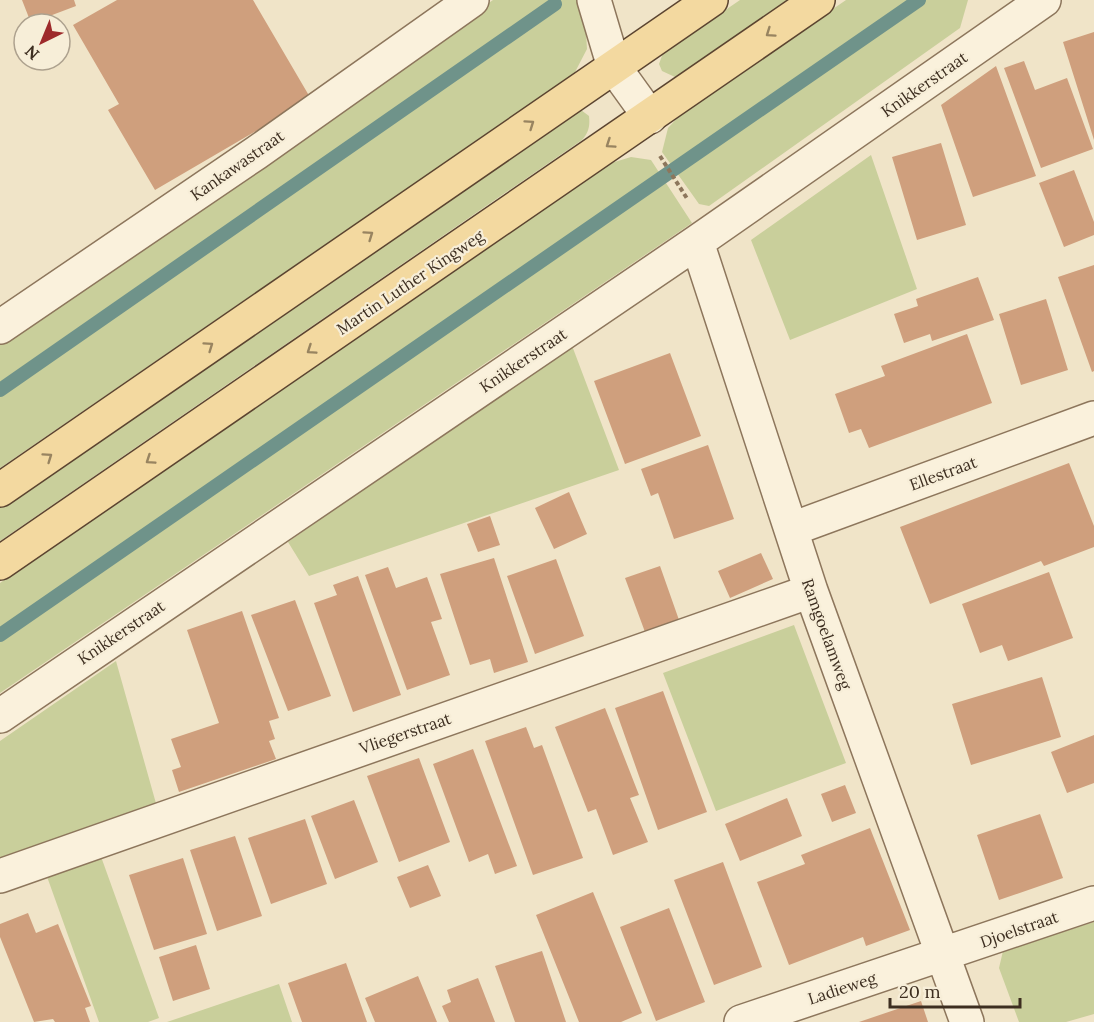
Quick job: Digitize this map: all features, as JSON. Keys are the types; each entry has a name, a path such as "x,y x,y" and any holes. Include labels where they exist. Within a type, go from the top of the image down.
{"main road":[{"path":"0,490 711,0"},
{"name":"Martin Luther Kingweg","path":"0,563 818,0"}],"street":[{"name":"Kankawastraat","path":"0,327 256,153 472,0"},
{"path":"594,0 614,66 650,117"},
{"name":"Knikkerstraat","path":"0,716 697,242 1044,0"},
{"name":"Ramgoelamweg","path":"697,242 811,591 967,1022"},
{"name":"Ellestraat","path":"792,529 1094,418"},
{"name":"Vliegerstraat","path":"0,876 811,591"},
{"name":"Djoelstraat","path":"944,954 1094,903"},
{"name":"Ladieweg","path":"741,1022 944,954"}],"path":[{"path":"662,159 685,195"}],"green space":[{"path":"493,0 584,0 587,49 574,74 0,468 0,343 168,230"},
{"path":"740,0 792,0 684,74 675,77 662,71 659,64 663,53"},
{"path":"846,0 968,0 960,28 709,206 699,204 662,152 668,128 681,114"},
{"path":"581,110 589,116 588,132 582,140 0,541 0,504 566,112"},
{"path":"871,155 917,289 790,340 751,240"},
{"path":"631,157 651,160 692,223 0,693 0,583 587,175 608,164"},
{"path":"571,343 619,470 309,576 288,542"},
{"path":"794,625 846,763 716,811 663,673"},
{"path":"116,661 157,807 0,862 0,741"},
{"path":"99,851 159,1018 148,1022 99,1022 45,871"},
{"path":"1094,922 1094,1014 1066,1022 1019,1022 999,968 1003,951"},
{"path":"279,984 292,1022 167,1022"}],"building":[{"path":"22,0 74,0 76,6 60,12 27,12"},
{"path":"117,0 253,0 311,99 155,190 108,110 119,104 73,25"},
{"path":"1094,32 1094,140 1063,42"},
{"path":"1024,61 1035,90 1067,78 1093,149 1041,168 1004,68"},
{"path":"996,66 1036,176 973,197 941,105"},
{"path":"941,143 966,225 917,240 892,157"},
{"path":"1074,170 1094,222 1094,235 1064,247 1039,183"},
{"path":"1094,265 1094,371 1092,372 1058,277"},
{"path":"978,277 994,320 932,341 930,334 904,343 894,314 918,306 916,299"},
{"path":"1046,299 1068,370 1021,385 999,314"},
{"path":"967,334 992,403 869,448 861,429 849,433 835,394 885,376 881,366"},
{"path":"670,353 701,436 625,464 594,381"},
{"path":"708,445 734,519 674,539 658,493 651,496 641,469"},
{"path":"1069,463 1094,526 1094,547 1044,566 1041,561 930,604 900,527"},
{"path":"569,492 587,534 554,549 535,508"},
{"path":"490,516 500,545 478,552 467,524"},
{"path":"761,553 773,579 730,598 718,571"},
{"path":"494,558 528,662 494,673 490,659 470,665 440,574"},
{"path":"556,559 584,636 535,654 507,576"},
{"path":"660,566 679,620 645,632 625,578"},
{"path":"388,567 396,588 427,577 442,619 431,622 450,675 407,690 365,575"},
{"path":"1049,572 1073,638 1008,661 1002,645 980,653 962,604"},
{"path":"358,576 401,695 353,712 314,603 337,595 333,585"},
{"path":"295,600 331,696 288,711 251,615"},
{"path":"242,611 279,718 269,721 275,739 269,741 276,759 179,792 172,770 181,767 171,739 219,723 187,630"},
{"path":"1042,677 1061,737 971,765 952,704"},
{"path":"663,691 707,812 658,830 615,708"},
{"path":"605,708 639,795 630,798 648,842 613,855 596,809 588,812 555,727"},
{"path":"526,727 534,748 542,745 583,858 533,875 485,741"},
{"path":"1094,735 1094,783 1067,793 1051,752"},
{"path":"473,749 517,866 495,874 488,854 469,862 433,764"},
{"path":"419,758 450,842 399,862 367,776"},
{"path":"845,785 856,813 832,822 821,794"},
{"path":"787,798 802,836 740,861 725,824"},
{"path":"354,800 378,862 335,879 311,816"},
{"path":"1040,814 1063,878 999,900 977,835"},
{"path":"305,819 327,884 271,904 248,838"},
{"path":"870,828 910,930 866,946 863,937 789,965 757,882 805,864 801,855"},
{"path":"235,836 262,916 217,931 190,850"},
{"path":"183,858 207,934 154,950 129,875"},
{"path":"723,862 762,967 714,985 674,880"},
{"path":"428,865 441,896 410,908 397,877"},
{"path":"593,892 642,1013 621,1022 579,1022 536,915"},
{"path":"669,908 705,1002 656,1021 620,927"},
{"path":"28,913 36,933 58,924 91,1006 85,1008 90,1022 55,1022 53,1019 34,1022 0,937 0,924"},
{"path":"196,945 210,989 173,1001 159,957"},
{"path":"542,951 566,1022 515,1022 495,966"},
{"path":"346,963 367,1022 302,1022 288,983"},
{"path":"418,976 437,1022 375,1022 365,998"},
{"path":"478,978 495,1022 449,1022 442,1006 451,1002 447,990"},
{"path":"921,1001 928,1022 859,1022"}],"waterway":[{"path":"0,635 919,0"},
{"path":"0,390 555,4"}]}
